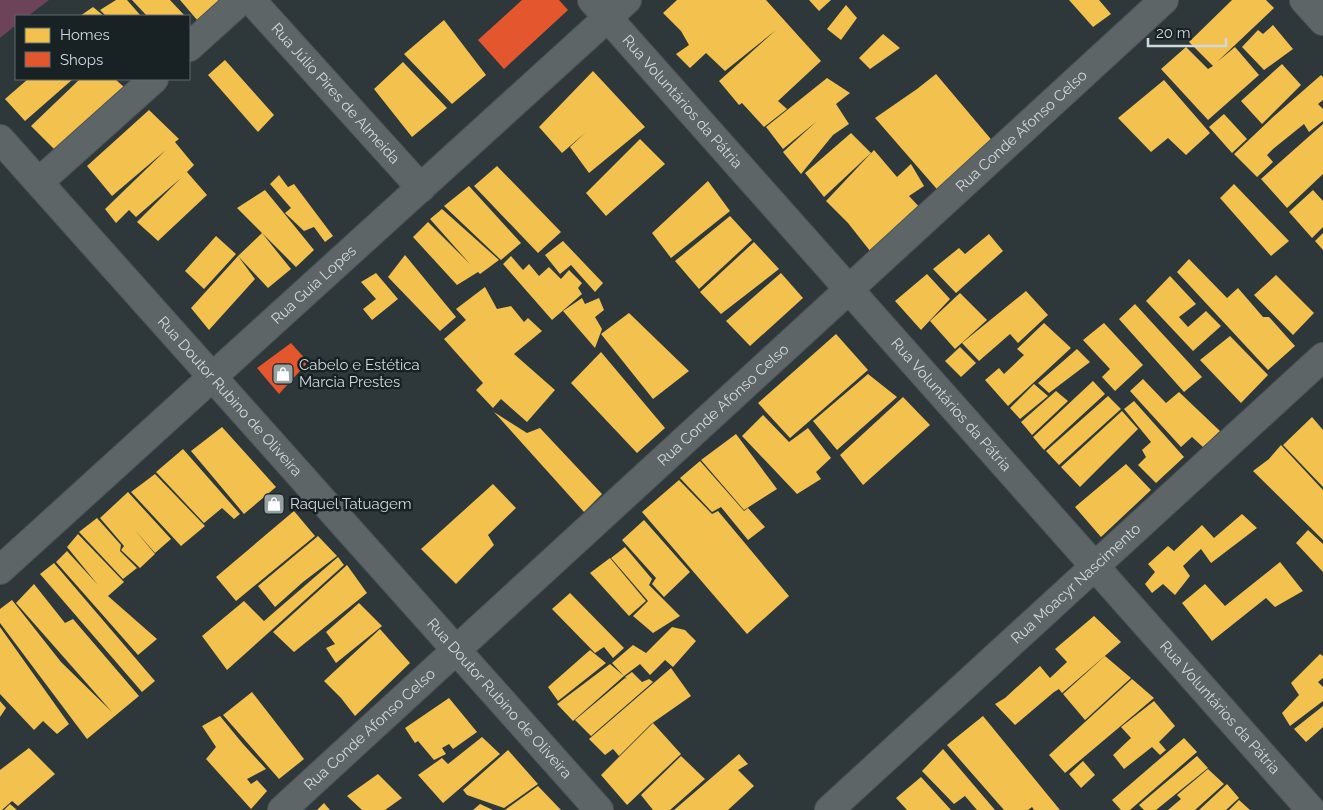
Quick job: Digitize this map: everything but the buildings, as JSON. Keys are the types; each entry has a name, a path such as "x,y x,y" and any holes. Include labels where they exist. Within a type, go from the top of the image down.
{"street":[{"path":"190,46 241,0"},
{"name":"Rua Júlio Pires de Almeida","path":"251,0 421,188"},
{"name":"Rua Guia Lopes","path":"0,570 421,188 600,9 628,0"},
{"name":"Rua Conde Afonso Celso","path":"282,810 1164,0"},
{"path":"1304,0 1323,21"},
{"name":"Rua Voluntários da Pátria","path":"600,9 1311,810"},
{"path":"39,182 153,80"},
{"name":"Rua Doutor Rubino de Oliveira","path":"3,149 39,182 599,810"},
{"name":"Rua Moacyr Nascimento","path":"829,810 1323,357"}],"shaded area":[{"path":"0,0 49,0 29,15 15,15 15,26 0,38"}],"place":[{"name":"Cabelo e Estética Marcia Prestes","path":"283,374"},
{"name":"Raquel Tatuagem","path":"274,504"}]}
